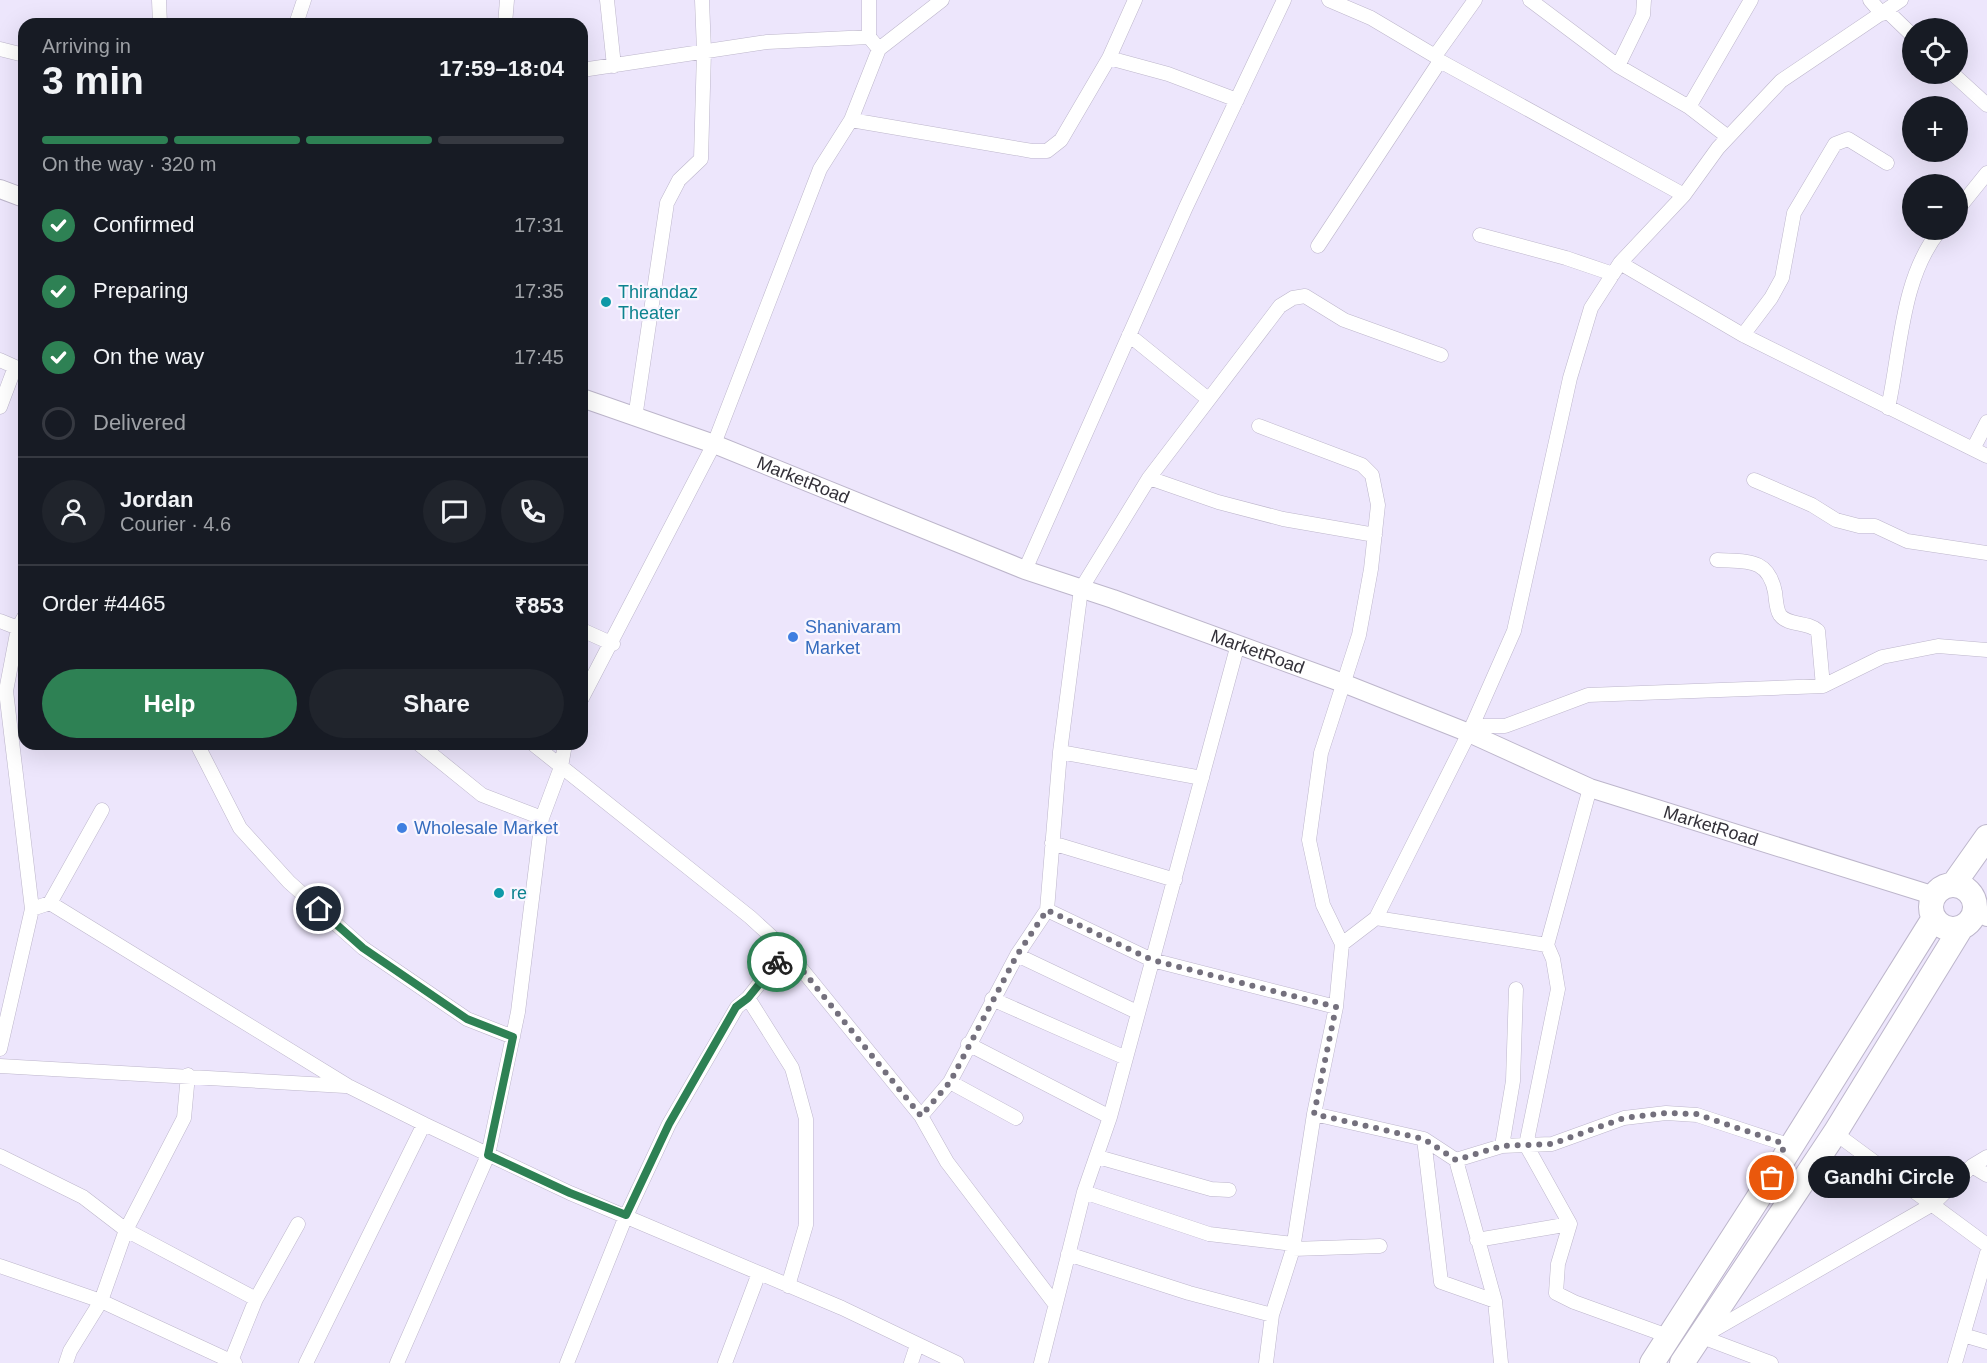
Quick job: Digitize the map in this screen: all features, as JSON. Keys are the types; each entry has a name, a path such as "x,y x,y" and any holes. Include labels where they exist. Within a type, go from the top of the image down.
{"highway":[{"path":"1652,1363 1784,1158 1941,900 1987,837"},
{"path":"1941,900 1967,891 1977,910"},
{"path":"1941,900 1946,928 1977,910"},
{"path":"1682,1363 1835,1133 1977,910"}],"street":[{"path":"159,0 160,18"},
{"path":"298,18 304,0"},
{"path":"506,18 507,0"},
{"path":"607,0 614,66"},
{"path":"635,418 668,203 679,180 701,159 704,51 702,0"},
{"path":"869,0 869,37 879,49"},
{"path":"588,688 613,644 714,444 820,169 851,120 879,49 942,0"},
{"path":"851,120 1032,152 1047,151 1061,140 1108,58 1135,0"},
{"path":"1025,570 1129,335 1284,0"},
{"path":"1329,0 1371,18 1437,58 1684,195"},
{"path":"1318,246 1475,0"},
{"path":"1530,0 1618,66 1689,107 1728,137"},
{"path":"1618,66 1643,15 1644,0"},
{"path":"1689,107 1751,0"},
{"path":"1870,0 1902,27"},
{"path":"1342,944 1376,918 1471,729 1514,630 1530,568 1570,378 1591,308 1617,269 1684,195 1728,137 1781,81 1901,0"},
{"path":"588,69 767,42 869,37"},
{"path":"0,49 18,54"},
{"path":"1108,58 1168,74 1237,100"},
{"path":"1964,84 1987,105"},
{"path":"1743,335 1771,298 1782,278 1794,213 1835,144 1848,139 1887,164"},
{"path":"1968,196 1987,173"},
{"path":"1,192 18,196"},
{"path":"1480,235 1617,269 1743,335 1987,456"},
{"path":"1888,408 1908,297 1916,271 1932,240"},
{"path":"921,1116 950,1082 992,999 1017,955 1047,910 1060,752 1081,589 1149,478 1280,306 1293,298 1305,296 1344,321 1441,355"},
{"path":"1129,335 1208,399"},
{"path":"0,360 18,368"},
{"path":"0,407 18,373"},
{"name":"MarketRoad","path":"588,400 714,444 1025,570 1238,644 1471,729 1590,788 1941,900"},
{"path":"1973,449 1987,422"},
{"path":"1259,426 1362,465 1372,475 1378,506 1359,635 1321,753 1309,840 1323,905 1342,944 1336,1007 1314,1114 1293,1246 1272,1315 1266,1363"},
{"path":"1149,478 1218,502 1283,519 1375,535"},
{"path":"1754,480 1812,505 1836,520 1859,526 1875,526 1907,540 1987,553"},
{"path":"1717,560 1752,562 1763,566 1773,583 1778,612 1782,617 1807,623 1818,630 1824,686"},
{"path":"0,621 18,623"},
{"path":"588,633 613,644"},
{"path":"0,1049 32,909 3,697 18,635"},
{"path":"1041,1363 1084,1192 1110,1117 1238,644"},
{"path":"1471,729 1505,726 1588,695 1824,686 1882,657 1938,646 1987,650"},
{"path":"200,750 240,828 289,882 363,948 467,1019 513,1037"},
{"path":"426,750 482,795 543,818"},
{"path":"540,750 750,917 786,950 921,1116 947,1162 1055,1304"},
{"path":"397,1363 488,1155 513,1037 543,818 561,767 564,750"},
{"path":"1060,752 1202,778"},
{"path":"1590,788 1547,945 1553,959 1558,989 1526,1145 1570,1224 1558,1264 1556,1293 1574,1302 1668,1336"},
{"path":"32,909 50,903 102,810"},
{"path":"1052,843 1175,880"},
{"path":"50,903 348,1086 570,1193 759,1273 957,1363"},
{"path":"1047,910 1152,960 1336,1007"},
{"path":"1376,918 1547,945"},
{"path":"567,1363 626,1215 669,1124 736,1007 748,998 786,950"},
{"path":"1017,955 1137,1012"},
{"path":"1502,1146 1513,1081 1516,989"},
{"path":"748,998 792,1068 806,1119 806,1225 788,1286"},
{"path":"992,999 1126,1058"},
{"path":"968,1044 1110,1117"},
{"path":"0,1066 188,1074 348,1086"},
{"path":"66,1363 70,1351 101,1301 126,1230 184,1118 188,1074"},
{"path":"950,1082 1016,1118"},
{"path":"1456,1160 1502,1146 1552,1144 1624,1118 1666,1113 1696,1114 1782,1143 1784,1158"},
{"path":"1314,1114 1424,1139 1456,1160 1495,1301 1501,1363"},
{"path":"306,1363 423,1124"},
{"path":"1835,1133 1987,1245"},
{"path":"1424,1139 1441,1282 1495,1301"},
{"path":"0,1156 83,1197 126,1230 256,1299"},
{"path":"1098,1157 1211,1189 1229,1190"},
{"path":"1700,1337 1933,1204 1972,1166 1987,1157"},
{"path":"1972,1166 1987,1175"},
{"path":"1084,1192 1209,1234 1293,1246 1380,1246"},
{"path":"0,1266 101,1301 233,1362 256,1299 298,1224"},
{"path":"1477,1240 1570,1224"},
{"path":"1955,1363 1987,1253"},
{"path":"1068,1254 1190,1293 1272,1315"},
{"path":"725,1363 759,1273"},
{"path":"1963,1335 1987,1342"},
{"path":"1700,1337 1771,1363"},
{"path":"911,1363 918,1345"}],"way so far":[{"path":"777,962 786,950 921,1116 950,1082 968,1044 1017,955 1047,910 1152,960 1218,975 1336,1007 1314,1114 1409,1134 1424,1139 1456,1160 1502,1146 1552,1144 1624,1118 1666,1113 1696,1114 1782,1143 1784,1158 1772,1178"}],"place":[{"name":"Thirandaz Theater","path":"606,302"},
{"name":"Shanivaram Market","path":"793,637"},
{"name":"Wholesale Market","path":"402,828"},
{"name":"re","path":"499,893"},
{"name":"Gandhi Circle","path":"1772,1178"}],"route":[{"path":"319,909 363,948 467,1019 513,1037 488,1155 570,1193 626,1215 669,1124 736,1007 748,998 777,962"}]}
